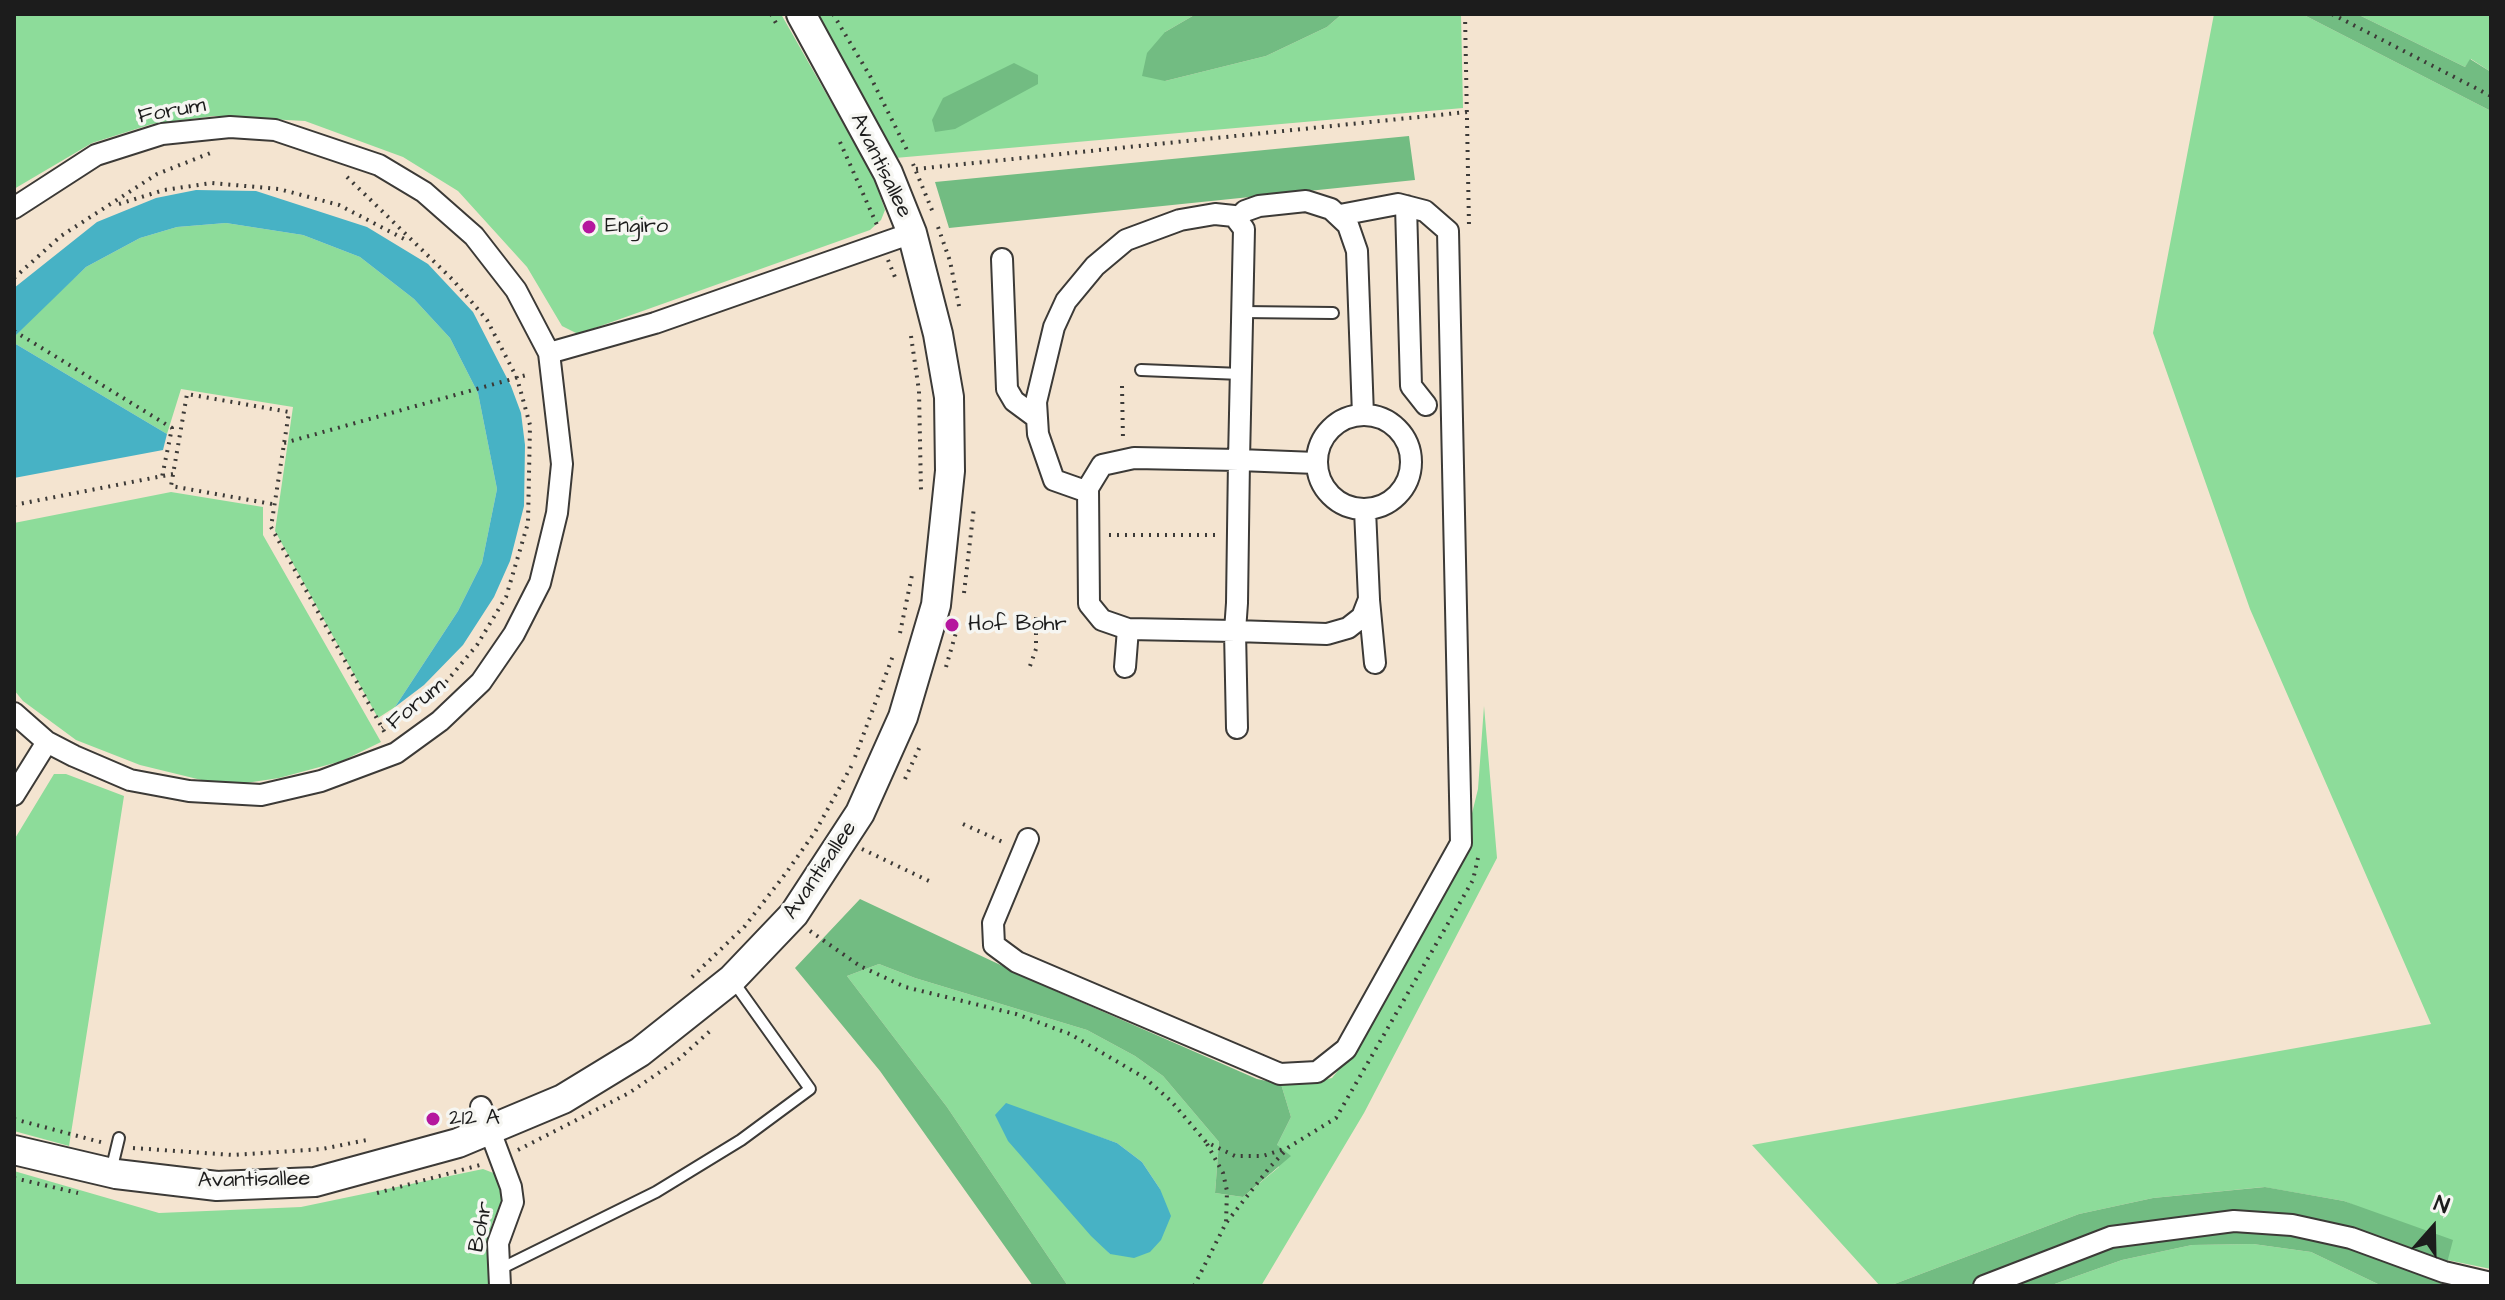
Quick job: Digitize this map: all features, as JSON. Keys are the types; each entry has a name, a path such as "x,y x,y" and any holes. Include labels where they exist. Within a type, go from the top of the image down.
{"street":[{"name":"Avantisallee","path":"14,1150 115,1152 217,1186 315,1182 396,1162 491,1132 592,1083 652,1044 732,979 794,914 854,844 903,717 933,620 942,569 950,471 949,397 938,334 912,233 888,173 790,21"},
{"name":"Forum","path":"14,208 96,155 162,134 230,127 298,135 379,165 424,192 474,236 516,290 549,353 562,464 557,513 540,583 514,634 481,682 440,721 396,753 321,781 261,795 189,791 130,780 47,742 14,713"},
{"path":"1028,839 993,923 994,945 1017,962 1231,1056 1280,1074 1317,1072 1346,1049 1461,843 1455,686 1448,231 1425,211 1398,204 1340,215 1306,201 1259,206 1245,211 1237,219"},
{"path":"1406,206 1411,386 1426,405"},
{"path":"1088,492 1054,480 1045,460 1037,418 1043,361 1066,301 1095,266 1126,240 1180,220 1225,213 1237,219 1244,229 1235,631 1237,728"},
{"path":"1340,215 1356,241 1363,415"},
{"path":"549,353 655,323 912,233"},
{"path":"1002,259 1007,389 1014,401 1037,418"},
{"path":"1401,433 1426,405 1451,404"},
{"path":"1363,415 1381,418 1401,433 1412,461 1409,479 1399,495 1383,506 1365,510 1347,507 1331,497 1320,482 1316,463 1319,445 1329,429 1344,419 1363,415"},
{"path":"1316,463 1123,459 1102,465 1094,475 1088,492 1086,555 1089,604 1102,620 1128,629 1327,634 1348,628 1362,617 1369,599"},
{"path":"1365,510 1375,663"},
{"path":"1348,628 1362,630 1374,640"},
{"path":"1125,667 1128,629"},
{"path":"14,795 47,742"},
{"name":"Bohr","path":"491,1132 513,1202 498,1243 499,1278"},
{"path":"1984,1286 2111,1237 2234,1221 2292,1225 2351,1238 2444,1272 2491,1283"}],"lane":[{"path":"1242,312 1333,313"},
{"path":"1141,370 1241,374"},
{"path":"499,1278 656,1192 741,1140 810,1089 732,979"}],"path":[{"path":"771,14 790,21"},
{"path":"833,14 870,76 916,169 950,261 962,322"},
{"path":"1465,14 1469,239"},
{"path":"2332,14 2491,96"},
{"path":"888,173 1467,112"},
{"path":"836,132 872,208 900,290"},
{"path":"14,278 61,236 113,206 157,174 215,151"},
{"path":"341,172 366,192 412,243 453,280 487,320 517,378 529,417 531,466 528,523 506,597 477,645 441,688 382,728"},
{"path":"113,206 164,190 212,183 279,189 339,205 412,243"},
{"path":"14,331 172,428 162,477"},
{"path":"910,332 919,391 921,497"},
{"path":"283,444 517,378"},
{"path":"1122,386 1123,459"},
{"path":"272,504 171,486 187,394 289,412 272,504 271,527 396,753"},
{"path":"14,505 173,474"},
{"path":"963,598 974,499"},
{"path":"1086,555 1098,555 1098,535 1238,536"},
{"path":"691,978 745,926 786,873 815,832 852,765 898,640 913,569"},
{"path":"1030,666 1036,649 1036,611"},
{"path":"942,680 958,624"},
{"path":"902,784 923,737"},
{"path":"963,824 1008,844 1003,855"},
{"path":"854,844 873,838"},
{"path":"854,844 929,881"},
{"path":"1206,1142 1235,1156 1263,1156 1289,1147 1336,1118 1473,880 1479,855"},
{"path":"800,942 817,921"},
{"path":"810,931 860,966 905,987 1016,1014 1070,1034 1145,1078 1172,1102 1206,1142 1223,1173 1227,1191 1226,1223"},
{"path":"364,1195 467,1171 491,1132 575,1124 679,1059 713,1028"},
{"path":"14,1119 115,1152 233,1155 322,1149 367,1140"},
{"path":"1194,1286 1226,1223 1289,1147"},
{"path":"14,1178 89,1195"}],"green space":[{"path":"14,14 781,14 874,178 885,210 881,220 870,230 578,334 562,326 527,267 458,191 403,157 305,121 214,116 152,124 92,143 14,189"},
{"path":"816,14 1196,14 1165,32 1165,81 1266,56 1327,27 1342,14 1461,14 1463,108 895,158"},
{"path":"1196,14 1342,14 1327,27 1266,56 1165,81 1142,76 1147,53 1165,32"},
{"path":"2214,14 2302,14 2491,111 2491,1269 2447,1260 2394,1222 2344,1201 2264,1187 2153,1198 2079,1214 1889,1286 1880,1286 1752,1145 2431,1024 2250,609 2153,333"},
{"path":"2302,14 2357,14 2465,67 2470,59 2491,72 2491,111"},
{"path":"2357,14 2491,14 2491,72 2471,59 2465,67"},
{"path":"1014,63 1038,75 1038,84 955,129 935,132 932,120 943,98"},
{"path":"1409,136 1415,180 949,228 935,182"},
{"path":"226,223 303,235 360,257 414,299 450,338 478,393 497,489 482,563 458,611 395,707 378,718 275,531 293,407 181,389 167,434 14,343 14,337 86,267 140,238 177,227"},
{"path":"171,492 263,507 263,535 381,742 342,761 279,778 226,786 140,765 76,740 23,701 14,690 14,523"},
{"path":"1484,706 1497,858 1364,1113 1261,1286 1068,1286 947,1107 847,976 879,964 915,978 1087,1030 1135,1056 1163,1076 1219,1142 1215,1193 1243,1197 1279,1167 1277,1145 1291,1117 1281,1084 1305,1084 1332,1078 1353,1052 1459,866 1478,789","holes":["1070,1127 1117,1143 1142,1162 1160,1189 1110,1254 1046,1181"]},
{"path":"54,774 66,774 124,796 69,1146 14,1131 14,840"},
{"path":"860,899 1058,992 1257,1079 1281,1084 1291,1117 1277,1145 1291,1156 1243,1197 1215,1193 1219,1142 1163,1076 1135,1056 1087,1030 915,978 879,964 847,976 947,1107 1068,1286 1033,1286 880,1071 795,968"},
{"path":"483,1169 496,1174 505,1193 492,1224 489,1244 493,1286 14,1286 14,1171 159,1213 301,1207"},
{"path":"2265,1187 2344,1201 2453,1240 2441,1286 2382,1286 2311,1252 2253,1244 2192,1245 2122,1260 2049,1286 1889,1286 2079,1214 2153,1198"},
{"path":"2253,1244 2311,1252 2382,1286 2049,1286 2122,1260 2192,1245"}],"water":[{"path":"196,190 256,191 367,227 428,264 473,312 511,386 521,413 525,445 524,506 510,561 494,597 463,645 424,685 395,707 458,611 482,563 497,489 478,393 450,338 414,299 360,257 303,235 226,223 177,227 140,238 86,267 14,337 14,288 97,222 156,198"},
{"path":"14,343 167,434 163,450 14,478"},
{"path":"1006,1103 1117,1143 1142,1162 1160,1189 1171,1216 1161,1240 1150,1252 1134,1258 1110,1254 1091,1236 1008,1141 995,1115"}],"place":[{"name":"Engiro","path":"589,227"},
{"name":"Hof Bohr","path":"952,625"},
{"name":"212 A","path":"433,1119"}]}
